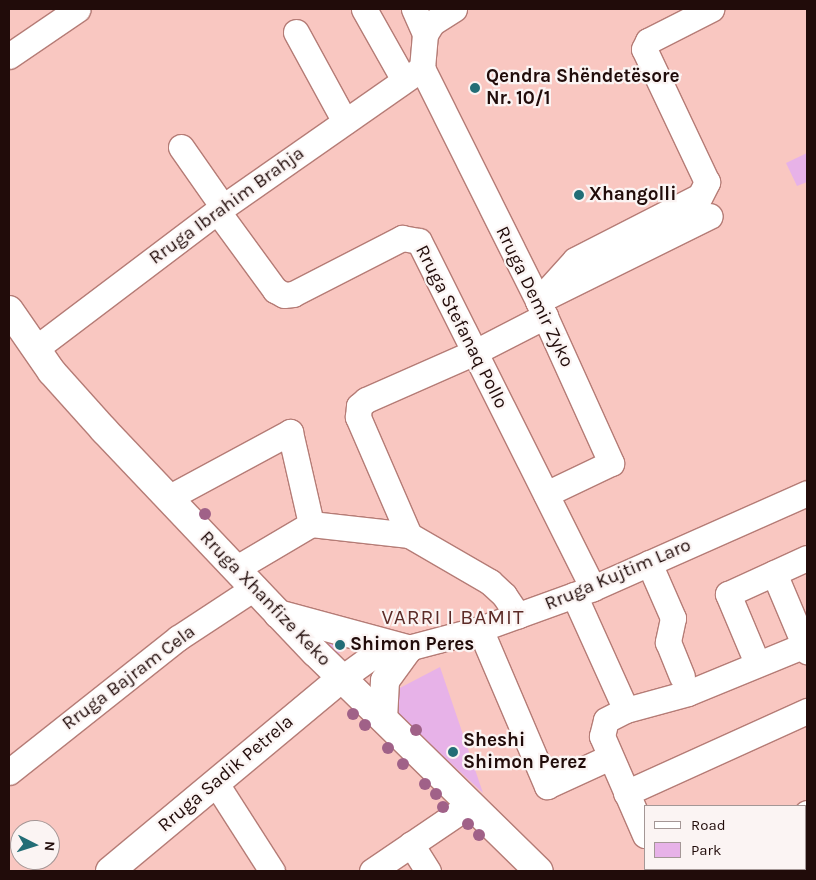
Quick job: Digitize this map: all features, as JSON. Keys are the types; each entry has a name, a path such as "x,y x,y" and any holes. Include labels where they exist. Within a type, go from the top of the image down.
{"main road":[{"name":"Rruga Xhanfize Keko","path":"10,314 35,349 104,430 278,614 539,871"},
{"path":"278,614 408,649 385,681 383,718"},
{"name":"Rruga Sadik Petrela","path":"110,871 342,678"}],"street":[{"path":"9,56 78,9"},
{"name":"Rruga Demir Zyko","path":"364,9 413,74 542,308 611,463 546,494"},
{"path":"414,9 425,34"},
{"path":"413,74 425,34 432,23 454,9"},
{"path":"542,308 575,260 700,196 708,182 644,49 648,41 711,9"},
{"path":"296,32 345,122"},
{"name":"Rruga Ibrahim Brahja","path":"35,349 220,209 413,74"},
{"path":"181,147 220,209"},
{"name":"Rruga Stefanaq Pollo","path":"220,209 275,290 284,295 294,294 402,238 414,238 422,246 546,494 584,592 626,710"},
{"path":"409,536 358,417 359,406 366,400 475,352 542,308 710,216"},
{"path":"168,498 290,432 311,524"},
{"name":"Rruga Kujtim Laro","path":"342,678 370,658 480,629 584,592 807,493"},
{"path":"235,568 311,524 409,536 490,582 504,595 518,616"},
{"path":"757,663 728,594 807,558"},
{"path":"649,563 673,618 668,642 682,676"},
{"path":"644,833 602,736 603,725 610,717 626,710 688,693 757,663 806,648 774,573"},
{"name":"Rruga Bajram Cela","path":"9,772 178,638 254,588"},
{"path":"480,629 547,786 610,757"},
{"path":"626,793 807,712"},
{"path":"215,782 272,871"},
{"path":"372,871 470,804"},
{"path":"411,844 428,871"}],"green space":[{"path":"807,153 807,182 797,186 786,163"},
{"path":"311,629 356,638 337,655"},
{"name":"Sheshi Shimon Perez","path":"440,667 483,793 394,711 394,691"}],"place":[{"name":"Qendra Shëndetësore Nr. 10/1","path":"475,88"},
{"name":"Xhangolli","path":"579,195"},
{"name":"Shimon Peres","path":"340,645"},
{"name":"Sheshi Shimon Perez","path":"453,752"}],"district":[{"name":"VARRI I BAMIT","path":"453,617"}]}
